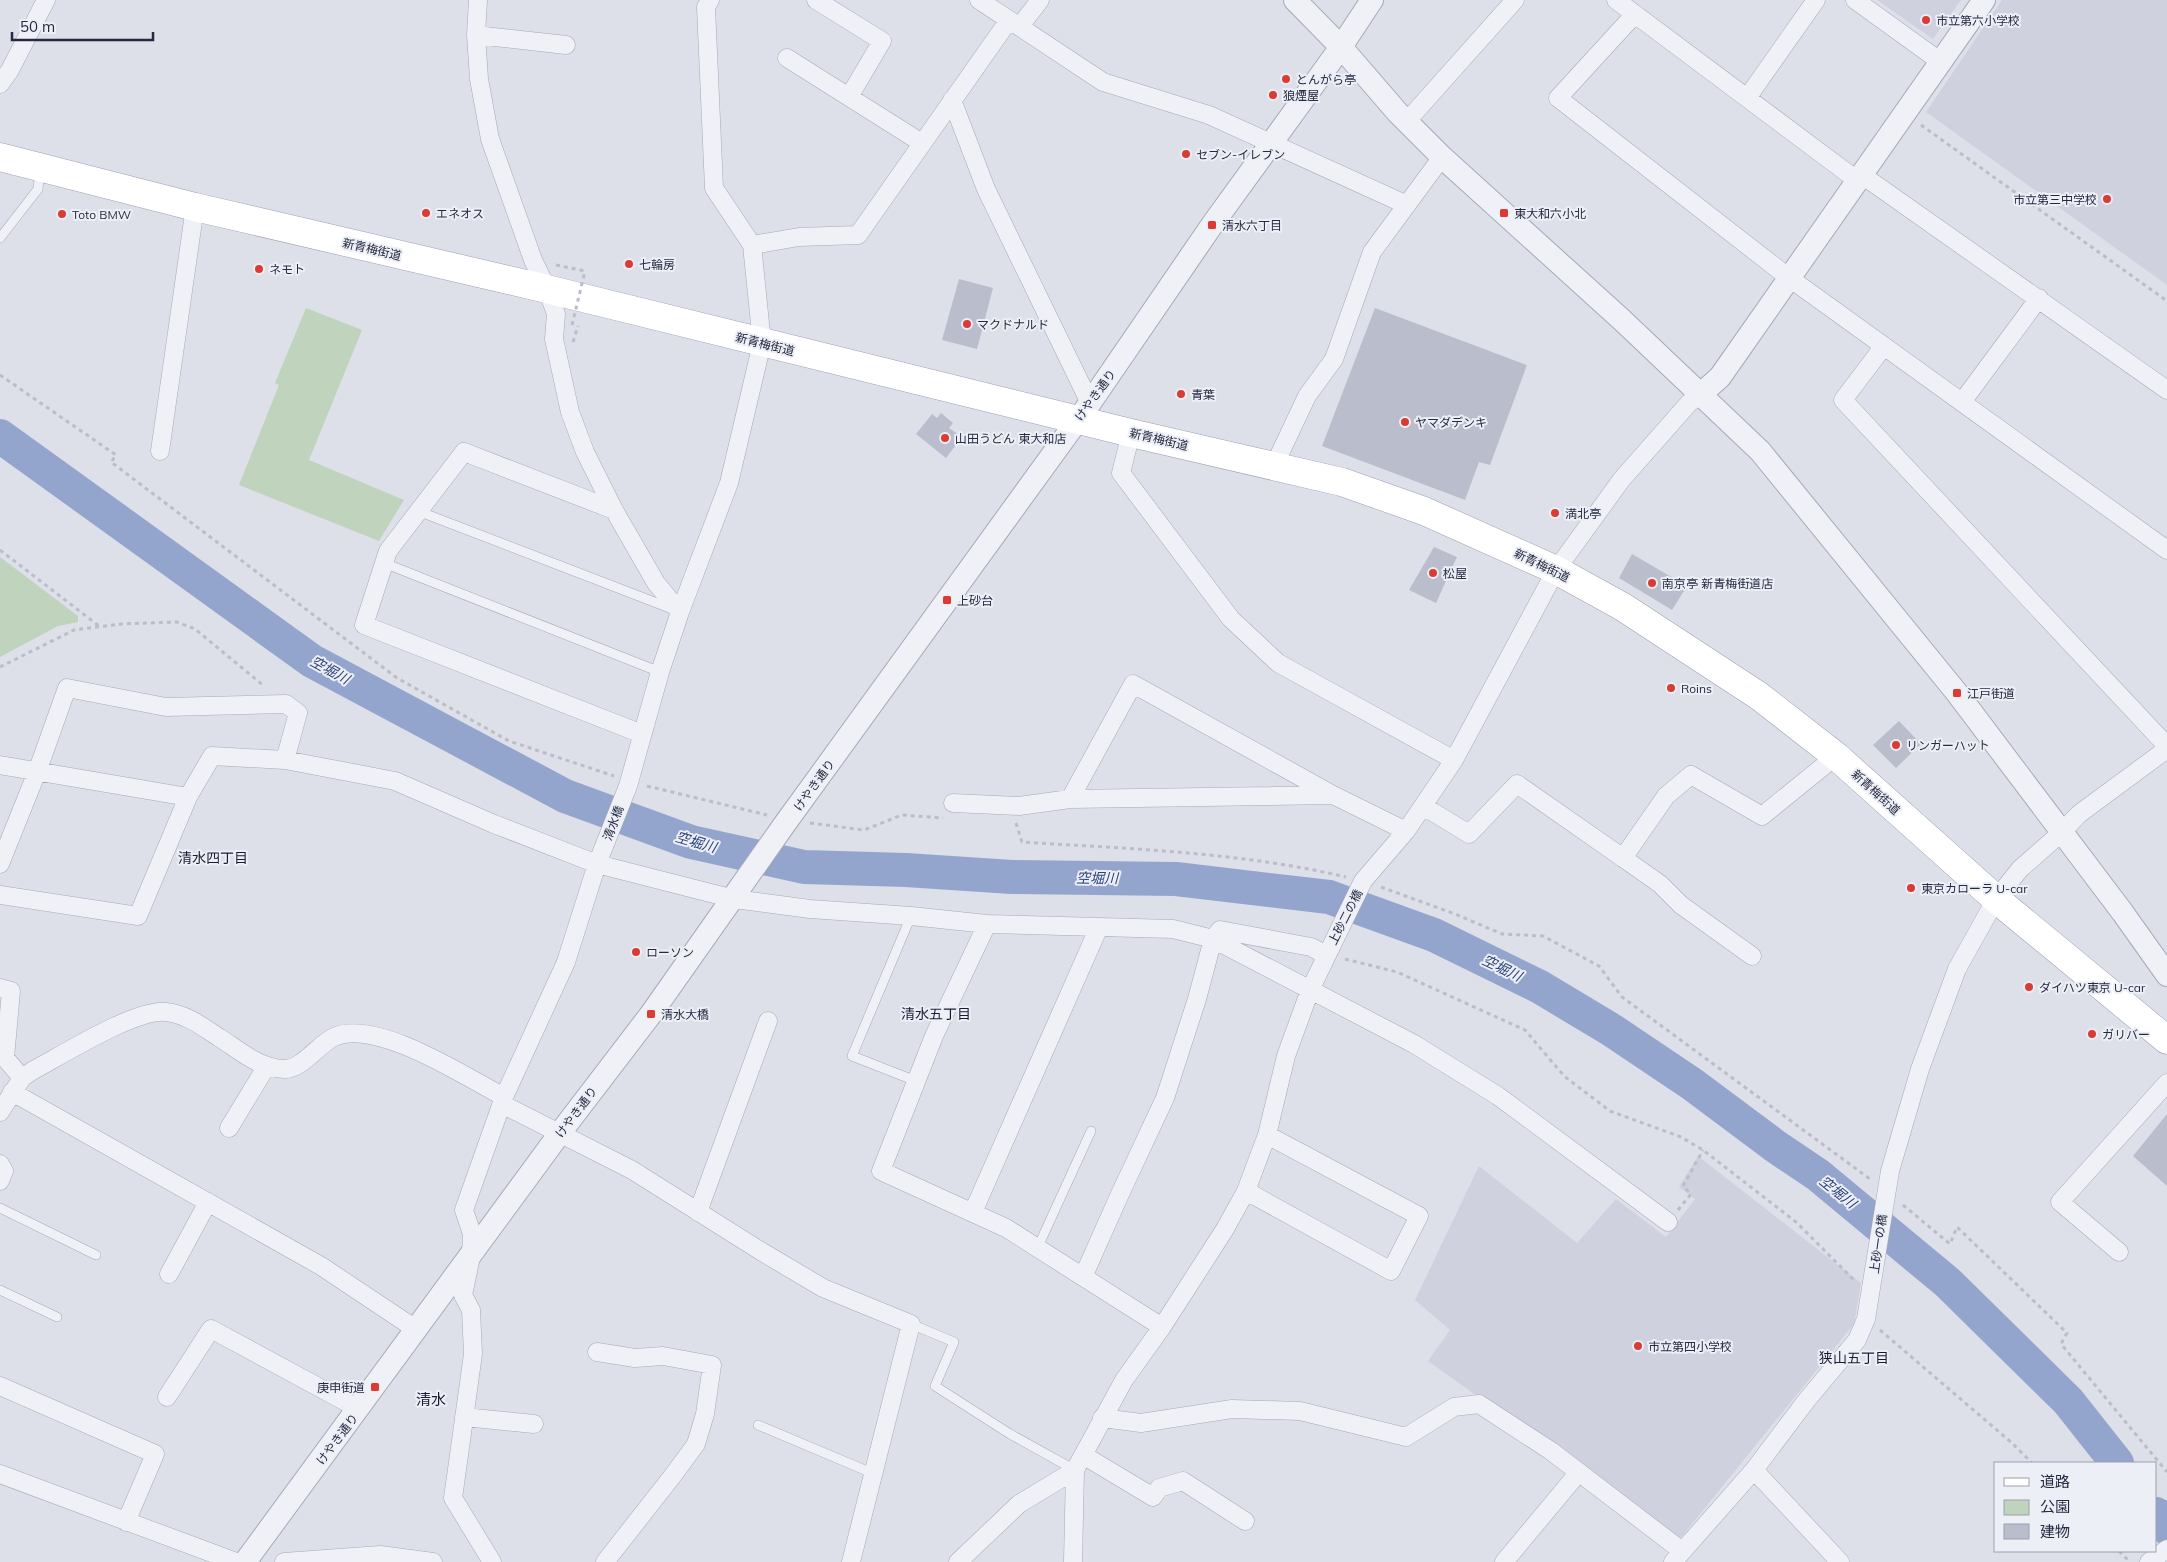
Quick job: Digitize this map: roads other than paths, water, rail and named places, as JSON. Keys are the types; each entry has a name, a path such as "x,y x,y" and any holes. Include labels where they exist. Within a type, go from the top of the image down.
{"main road":[{"name":"新青梅街道","path":"0,157 195,207 550,277 762,343 1084,411 1131,433 1342,482 1424,511 1556,570 1623,607 1718,667 1759,696 1836,756 1996,899 2167,1040"}],"street":[{"path":"0,84 10,70 46,0"},
{"path":"478,0 476,35 479,79 490,139 532,260 550,277 556,314 554,339 570,412 585,452 614,510 656,583 680,612"},
{"path":"710,0 706,7 714,188 752,245 799,237 858,235 952,100 1014,23 1040,0"},
{"path":"816,0 882,41 849,97"},
{"path":"979,0 1103,82 1209,114 1270,144 1407,205"},
{"path":"1295,0 1442,157 1701,394 1760,451 1957,693 2123,913 2167,975"},
{"name":"けやき通り","path":"245,1562 471,1257 560,1133 651,1014 786,823 1084,411 1212,225 1341,47 1372,0"},
{"path":"1407,121 1515,0"},
{"path":"1616,0 1747,98 1860,178 2039,298 2167,390"},
{"path":"1747,98 1816,0"},
{"path":"1855,0 1941,62"},
{"path":"1701,394 1720,377 1788,277 1860,178 1984,0"},
{"path":"1635,14 1558,98 1788,277 2167,550"},
{"path":"476,35 566,45"},
{"path":"787,58 922,143"},
{"path":"952,100 986,189 1084,411"},
{"path":"1274,466 1307,396 1334,359 1372,252 1442,157"},
{"path":"160,451 195,207"},
{"name":"清水橋","path":"492,1562 453,1498 473,1354 471,1310 463,1295 471,1257 472,1234 464,1210 503,1100 566,962 598,862 628,783 660,672 680,612 730,484 762,343 752,245"},
{"path":"1962,402 2039,298"},
{"path":"1884,346 1843,400 2167,748"},
{"name":"上砂二の橋","path":"1079,1462 1124,1380 1162,1327 1225,1229 1246,1191 1267,1135 1286,1056 1310,990 1362,882 1406,832 1454,760 1556,570 1622,479 1682,410 1701,394"},
{"path":"1131,433 1121,472 1231,619 1278,663 1454,760"},
{"path":"614,510 464,452 388,551 364,625 642,734"},
{"path":"1070,798 1133,684 1333,795 1406,832"},
{"path":"0,864 37,772 67,688 166,707 286,704 298,713 285,760"},
{"name":"上砂一の橋","path":"1677,1557 1754,1470 1806,1401 1857,1340 1866,1319 1890,1171 1920,1069 1957,969 1996,899 2020,869 2062,832 2079,814 2167,748"},
{"path":"0,895 138,916 188,797 212,756 285,760 395,780 494,824 598,862 810,909 911,916 987,924 1172,929 1213,939 1414,1044 1498,1096 1668,1222"},
{"path":"1623,858 1666,796 1692,775 1762,816 1836,756"},
{"path":"0,765 188,797"},
{"path":"1423,806 1469,834 1516,784 1660,884 1681,906 1752,956"},
{"path":"951,811 1019,806 1070,798 1333,795"},
{"path":"987,924 934,1036 881,1172 1006,1228 1162,1327"},
{"path":"973,1212 1099,927"},
{"path":"1083,1277 1165,1098 1197,999 1213,939 1220,930 1311,947 1327,953"},
{"path":"0,988 10,991 5,1058 17,1085 208,1202 321,1266 417,1330"},
{"path":"0,1112 17,1085 127,1021 150,1013 166,1012 184,1016 266,1067 287,1070 302,1062 333,1037 352,1032 374,1035 412,1048 560,1133 632,1170 823,1288 911,1324 851,1562"},
{"path":"698,1212 768,1021"},
{"path":"229,1128 266,1067"},
{"path":"2118,1252 2060,1202 2167,1084"},
{"path":"1246,1191 1391,1271 1419,1216 1267,1135"},
{"path":"0,1164 4,1170 0,1182"},
{"path":"169,1274 208,1202"},
{"path":"167,1397 211,1329 359,1409"},
{"path":"597,1352 635,1358 663,1356 712,1365 705,1414 696,1444 605,1562"},
{"path":"0,1386 154,1454 126,1522"},
{"path":"1102,1418 1141,1423 1232,1409 1300,1411 1406,1437 1454,1407 1479,1404 1552,1451 1677,1557"},
{"path":"464,1417 534,1424"},
{"path":"1079,1462 1153,1497 1159,1488 1182,1481 1245,1521"},
{"path":"958,1562 1019,1504 1079,1462"},
{"path":"1072,1562 1079,1462"},
{"path":"1754,1470 1840,1562"},
{"path":"1504,1562 1578,1472"},
{"path":"0,1474 236,1562"},
{"path":"2149,1562 2167,1549"},
{"path":"284,1562 380,1555 433,1562"}],"lane":[{"path":"0,238 38,189 40,168"},
{"path":"418,511 680,612"},
{"path":"384,563 660,672"},
{"path":"911,916 852,1056 916,1081"},
{"path":"1037,1248 1091,1131"},
{"path":"0,1208 96,1255"},
{"path":"0,1290 57,1317"},
{"path":"911,1324 954,1342 935,1386 1010,1434 1079,1462"},
{"path":"758,1425 872,1473"}],"waterway":[{"name":"空堀川","path":"0,436 312,661 565,796 691,842 804,867 906,870 1012,877 1176,879 1329,897 1434,935 1540,987 1610,1029 1692,1084 1775,1146 1818,1175 1947,1282 2068,1401 2116,1462"},
{"name":"空堀川","path":"2157,1515 2167,1528"}],"place":[{"name":"市立第六小学校","path":"1926,20"},
{"name":"とんがら亭","path":"1286,79"},
{"name":"狼煙屋","path":"1273,95"},
{"name":"セブン-イレブン","path":"1186,154"},
{"name":"市立第三中学校","path":"2107,199"},
{"name":"エネオス","path":"426,213"},
{"name":"東大和六小北","path":"1504,213"},
{"name":"Toto BMW","path":"62,214"},
{"name":"清水六丁目","path":"1212,225"},
{"name":"七輪房","path":"629,264"},
{"name":"ネモト","path":"259,269"},
{"name":"マクドナルド","path":"967,324"},
{"name":"青葉","path":"1181,394"},
{"name":"ヤマダデンキ","path":"1405,422"},
{"name":"山田うどん 東大和店","path":"945,438"},
{"name":"満北亭","path":"1555,513"},
{"name":"松屋","path":"1433,573"},
{"name":"南京亭 新青梅街道店","path":"1652,583"},
{"name":"上砂台","path":"947,600"},
{"name":"Roins","path":"1671,688"},
{"name":"江戸街道","path":"1957,693"},
{"name":"リンガーハット","path":"1896,745"},
{"name":"東京カローラ U-car","path":"1911,888"},
{"name":"ローソン","path":"636,952"},
{"name":"ダイハツ東京 U-car","path":"2029,987"},
{"name":"清水大橋","path":"651,1014"},
{"name":"ガリバー","path":"2092,1034"},
{"name":"市立第四小学校","path":"1638,1346"},
{"name":"庚申街道","path":"375,1387"}],"district":[{"name":"清水四丁目","path":"213,858"},
{"name":"清水五丁目","path":"936,1014"},
{"name":"狭山五丁目","path":"1854,1358"},
{"name":"清水","path":"431,1399"}]}
